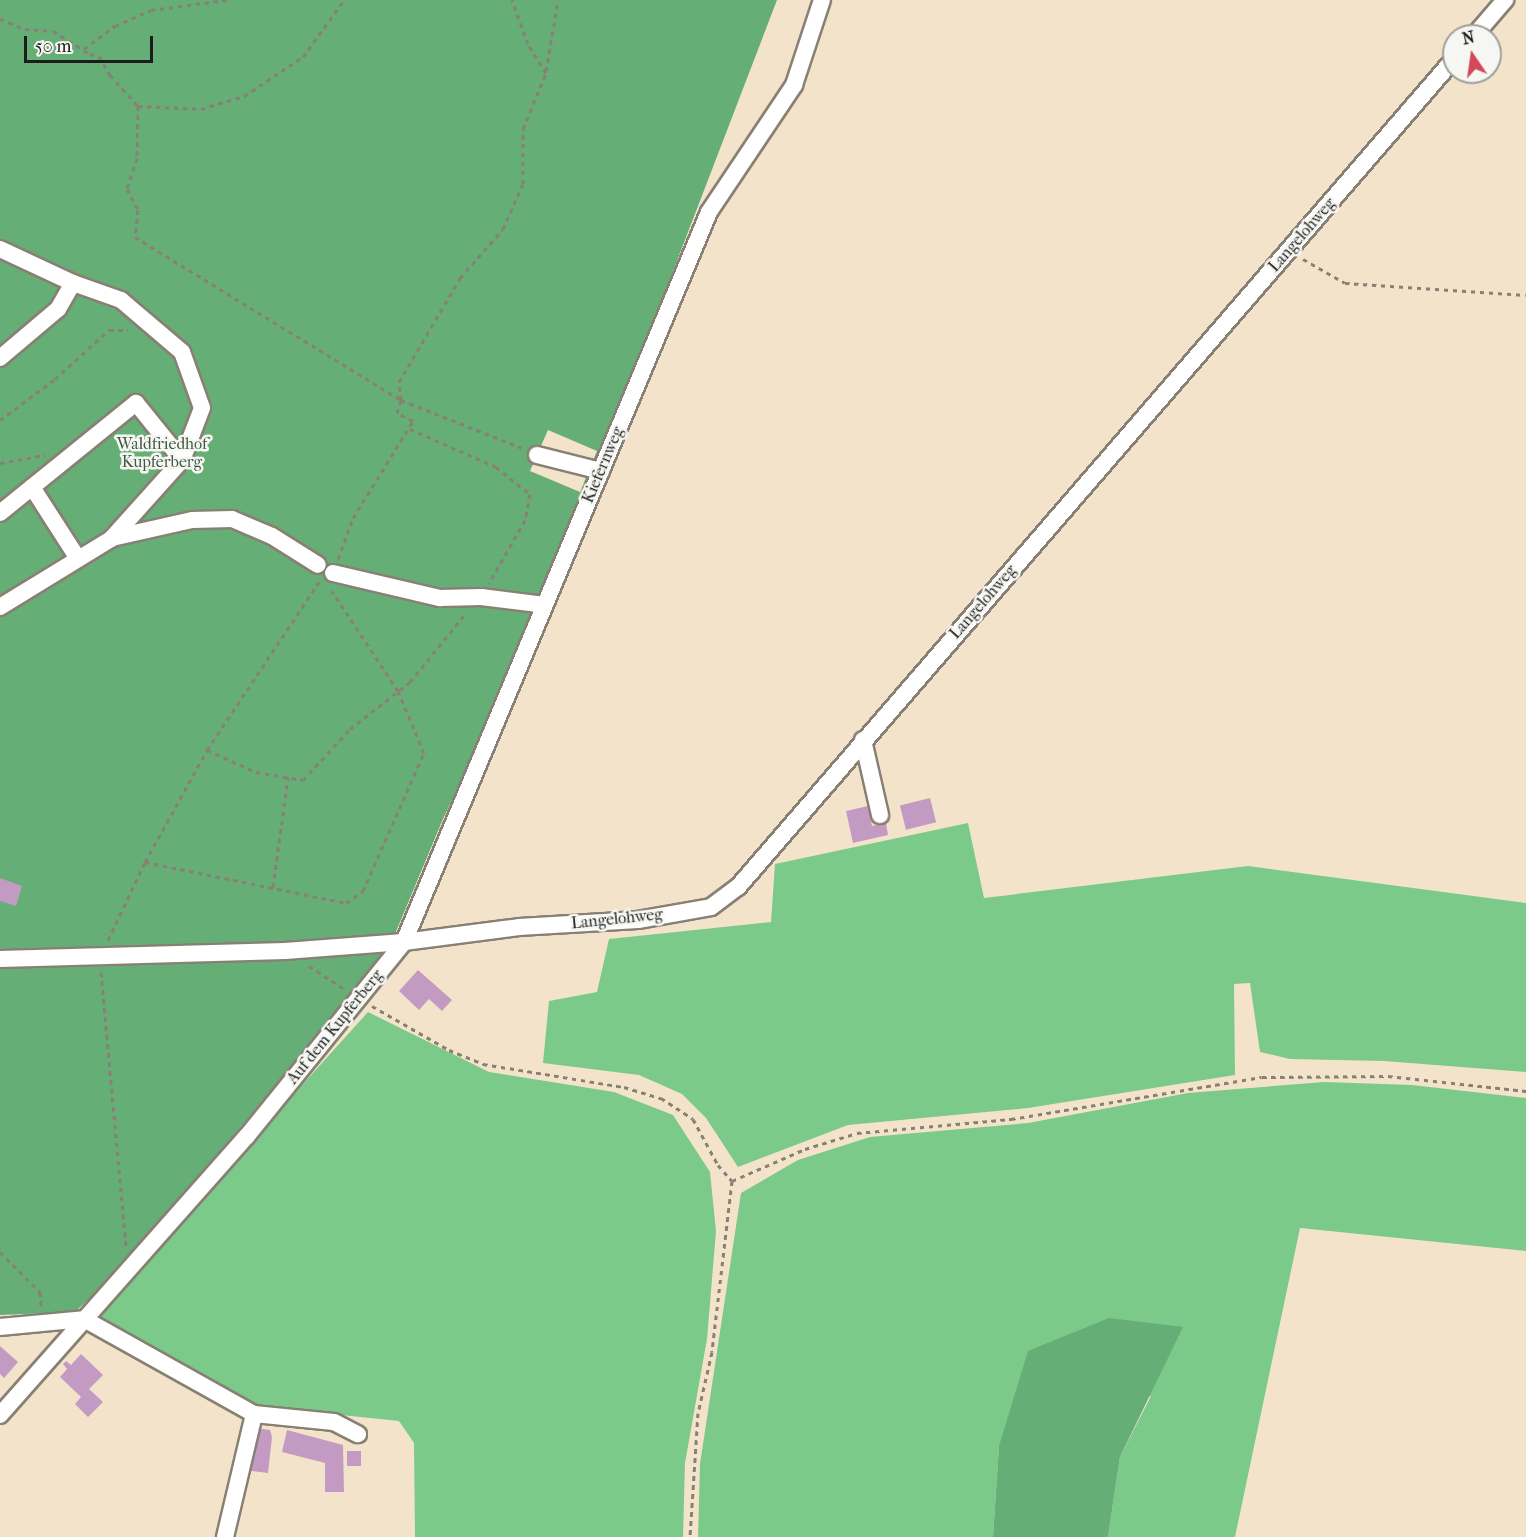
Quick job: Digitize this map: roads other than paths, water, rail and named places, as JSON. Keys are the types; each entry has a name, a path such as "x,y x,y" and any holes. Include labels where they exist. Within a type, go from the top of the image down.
{"street":[{"name":"Kiefernweg","path":"404,942 709,212 794,85 822,0"},
{"path":"1484,24 1505,0"},
{"name":"Langelohweg","path":"404,942 519,927 638,920 711,907 738,887 1442,73"},
{"path":"0,249 73,284 121,300 182,351 202,408 182,460 111,538"},
{"path":"0,358 58,309 73,284"},
{"path":"0,513 60,462 136,403 182,460"},
{"path":"537,455 601,471"},
{"path":"32,487 77,557"},
{"path":"0,607 77,557 111,538 192,520 232,519 272,536 325,571 440,598 481,597 544,605"},
{"path":"863,740 880,815"},
{"name":"Auf dem Kupferberg","path":"0,959 285,951 404,942"},
{"name":"Auf dem Kupferberg","path":"0,1416 247,1136 404,942"},
{"path":"0,1327 84,1319 254,1414 334,1422 358,1434"},
{"path":"225,1537 254,1414"}],"park label":[{"name":"Waldfriedhof Kupferberg","path":"162,453"}]}
